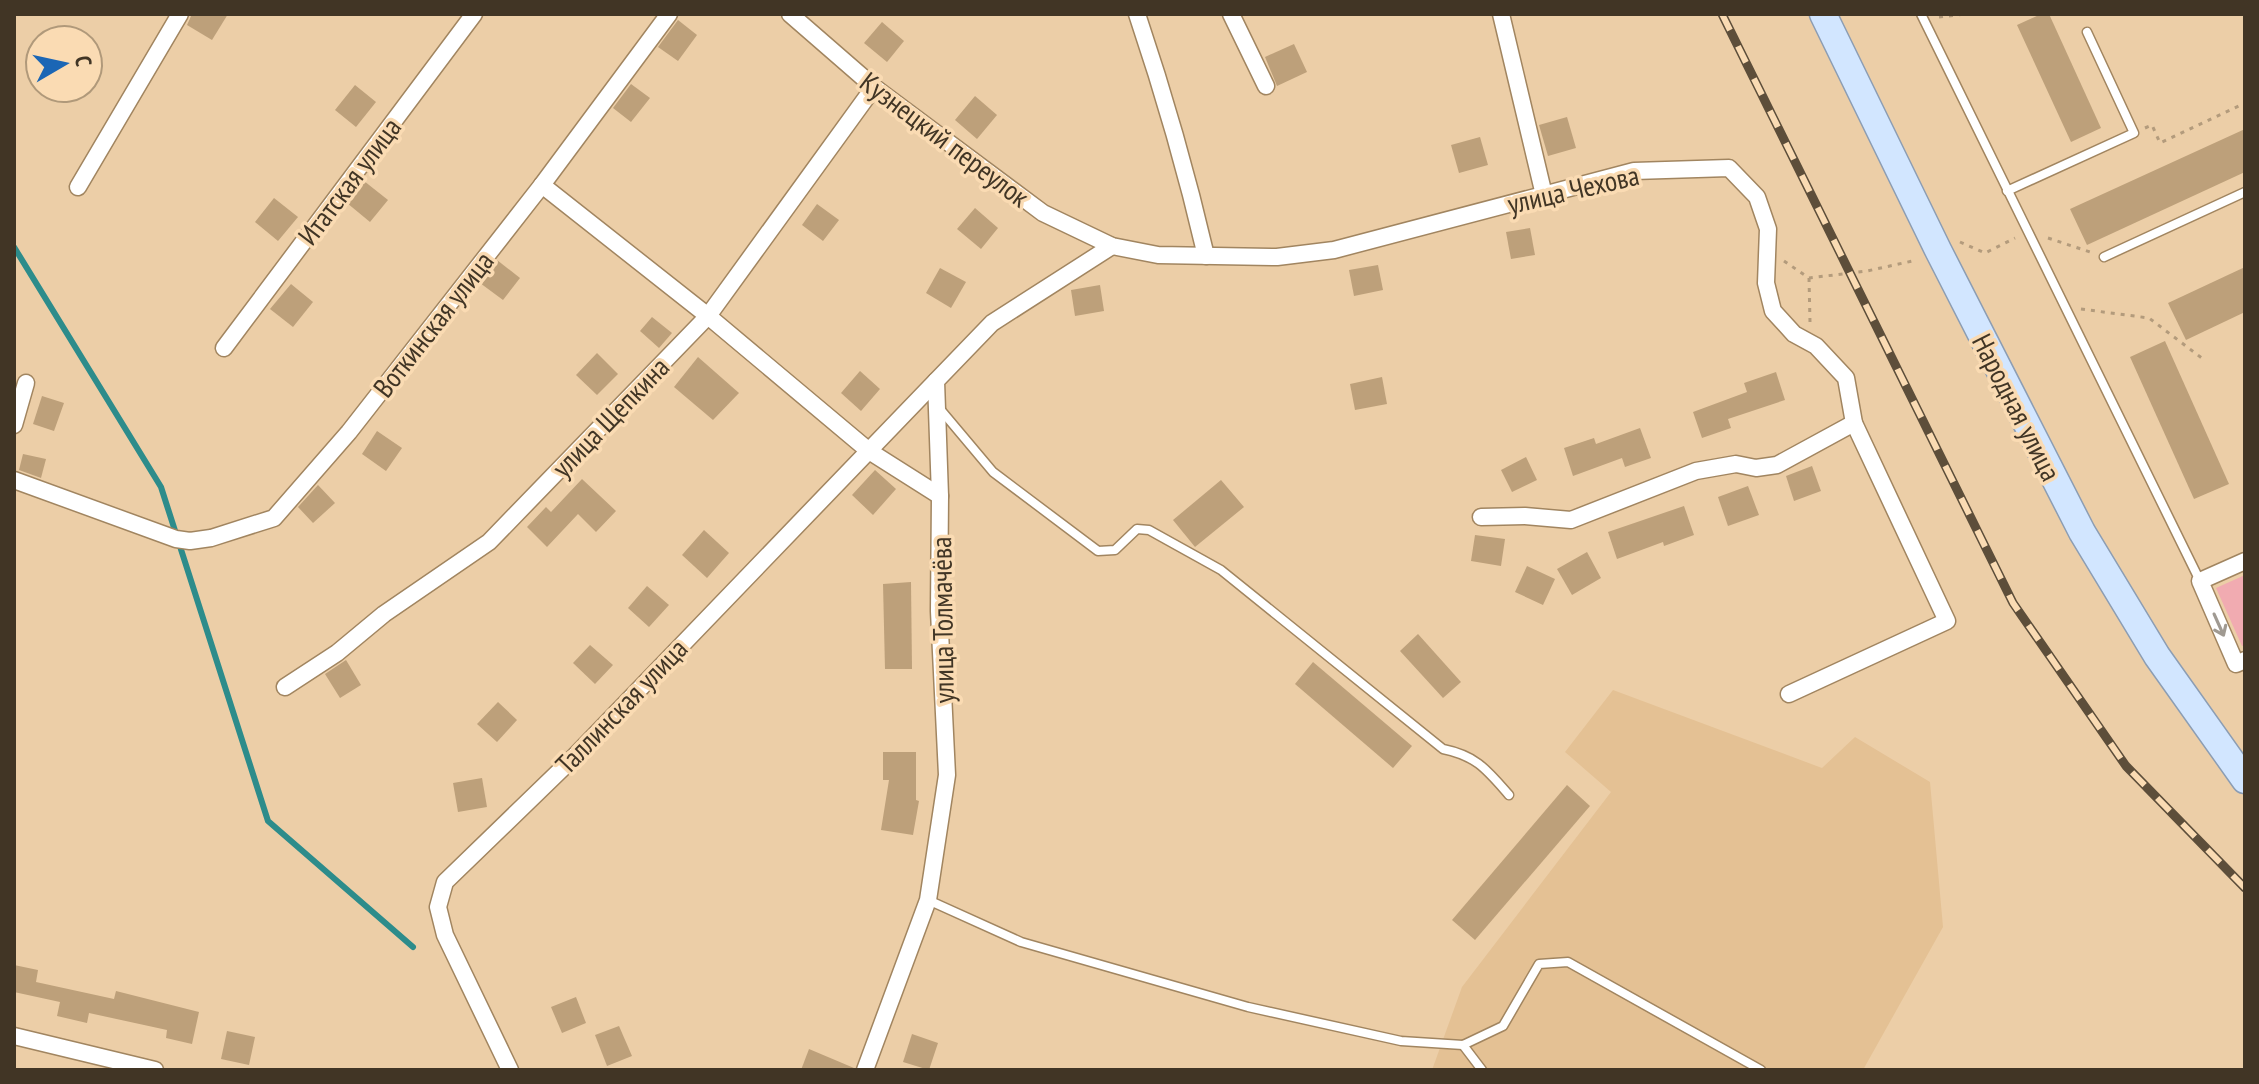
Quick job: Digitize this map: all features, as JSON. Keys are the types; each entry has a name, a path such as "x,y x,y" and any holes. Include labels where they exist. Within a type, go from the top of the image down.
{"main road":[{"name":"Народная улица","path":"1823,14 2082,532 2157,656 2245,780"}],"street":[{"path":"78,187 180,14"},
{"name":"Итатская улица","path":"224,348 474,14"},
{"name":"Воткинская улица","path":"14,480 183,540 211,538 274,518 349,432 542,185 669,14"},
{"name":"Кузнецкий переулок","path":"790,14 874,87 1043,213 1112,246"},
{"path":"1137,14 1188,176 1206,256"},
{"path":"1231,14 1266,86"},
{"path":"1501,14 1544,195"},
{"name":"улица Щепкина","path":"285,687 337,653 384,614 489,542 708,316 874,87"},
{"name":"улица Чехова","path":"1112,246 1158,255 1206,256 1277,257 1334,250 1634,171 1729,168 1757,197 1768,229 1766,283 1773,311 1794,334 1816,346 1846,378 1854,423 1947,621 1789,694"},
{"path":"542,185 708,316 869,451 940,496"},
{"path":"936,381 992,323 1112,246"},
{"name":"улица Толмачёва","path":"865,1070 928,900 947,775 939,611 940,496 936,381"},
{"name":"Таллинская улица","path":"510,1070 445,935 438,907 445,882 571,760 936,381"},
{"path":"14,425 26,383"},
{"path":"1481,517 1525,516 1571,520 1696,471 1736,464 1756,468 1777,465 1854,423"},
{"path":"2245,561 2200,581 2236,664 2245,660"},
{"path":"14,1036 155,1070"}],"lane":[{"path":"1922,17 2200,581"},
{"path":"2007,191 2134,133 2087,32"},
{"path":"2104,257 2245,192"},
{"path":"937,406 993,472 1098,551 1115,550 1137,529 1149,530 1221,570 1443,749 1463,753 1482,764 1509,795"},
{"path":"928,900 1021,942 1248,1007 1401,1041 1463,1045 1503,1026 1539,964 1568,962 1761,1070"},
{"path":"1463,1045 1482,1070"}],"path":[{"path":"1922,17 1966,14"},
{"path":"2134,133 2152,125 2160,143 2245,103"},
{"path":"1767,250 1809,278 1810,342"},
{"path":"2065,309 2149,318 2203,359"}],"shaded area":[{"path":"2245,575 2245,645 2242,646 2216,588"},
{"path":"1613,690 1822,768 1855,737 1930,782 1943,927 1863,1070 1432,1070 1462,987 1611,792 1565,752"}],"building":[{"path":"192,14 228,14 212,40 187,25"},
{"path":"2041,14 2049,14 2101,128 2071,142 2017,25"},
{"path":"678,20 697,35 678,61 658,47"},
{"path":"882,22 904,41 887,62 864,43"},
{"path":"1294,44 1307,72 1277,86 1265,57"},
{"path":"631,84 650,98 631,122 613,108"},
{"path":"355,85 376,102 356,127 335,110"},
{"path":"975,96 997,115 977,139 955,120"},
{"path":"1567,117 1576,148 1548,156 1539,125"},
{"path":"2245,129 2245,172 2087,245 2070,209"},
{"path":"1480,137 1488,165 1459,173 1451,145"},
{"path":"364,181 388,200 370,222 347,203"},
{"path":"274,198 298,217 278,241 255,222"},
{"path":"817,204 839,220 823,241 802,225"},
{"path":"975,208 998,228 981,249 957,229"},
{"path":"1530,228 1535,255 1511,259 1506,232"},
{"path":"497,260 520,278 503,300 480,283"},
{"path":"1378,265 1383,290 1354,296 1349,270"},
{"path":"2245,267 2245,312 2186,340 2168,303"},
{"path":"940,268 966,282 951,308 926,293"},
{"path":"291,284 313,302 293,327 270,309"},
{"path":"1100,285 1104,311 1075,316 1071,290"},
{"path":"652,317 672,333 659,348 640,331"},
{"path":"2165,341 2229,484 2194,499 2130,357"},
{"path":"597,353 618,374 597,395 576,375"},
{"path":"698,357 739,393 713,420 674,387"},
{"path":"860,371 880,389 861,411 841,393"},
{"path":"1776,372 1785,400 1728,419 1731,428 1702,438 1693,412 1747,392 1744,383"},
{"path":"1382,377 1387,404 1355,410 1350,384"},
{"path":"42,396 64,403 54,431 33,424"},
{"path":"1640,428 1651,458 1625,467 1622,458 1573,476 1564,448 1594,438 1596,444"},
{"path":"377,431 402,448 386,471 362,454"},
{"path":"23,454 46,459 41,478 19,470"},
{"path":"1526,457 1537,480 1512,492 1501,470"},
{"path":"1812,466 1821,491 1794,501 1786,476"},
{"path":"875,470 896,489 873,515 852,495"},
{"path":"582,479 616,511 596,532 578,514 547,547 527,527 546,507 551,512"},
{"path":"1221,480 1244,507 1195,547 1173,520"},
{"path":"318,485 335,503 313,523 298,507"},
{"path":"1748,486 1759,515 1728,526 1718,497"},
{"path":"1684,506 1694,535 1664,546 1663,542 1617,559 1608,532"},
{"path":"704,530 729,553 707,578 682,555"},
{"path":"1475,535 1505,539 1501,566 1471,561"},
{"path":"1587,552 1601,578 1572,595 1557,569"},
{"path":"1527,566 1555,579 1543,605 1515,592"},
{"path":"911,582 912,669 885,669 883,584"},
{"path":"647,586 669,605 649,627 628,608"},
{"path":"1418,634 1461,682 1443,698 1400,651"},
{"path":"590,645 613,665 595,684 573,663"},
{"path":"346,660 361,685 340,698 325,674"},
{"path":"1313,662 1412,746 1393,768 1295,684"},
{"path":"498,702 517,720 497,742 477,724"},
{"path":"883,752 916,752 916,800 919,801 913,835 881,830 889,780 883,780"},
{"path":"482,778 487,807 458,812 453,783"},
{"path":"1567,785 1590,806 1475,940 1452,920"},
{"path":"14,965 38,970 36,982 114,999 116,991 199,1012 192,1044 166,1038 167,1030 89,1013 87,1023 57,1016 60,1002 14,992"},
{"path":"576,997 586,1023 562,1033 551,1007"},
{"path":"619,1026 632,1056 607,1066 595,1035"},
{"path":"227,1031 255,1037 249,1065 221,1059"},
{"path":"912,1034 938,1043 929,1070 903,1062"},
{"path":"809,1049 854,1068 854,1070 801,1070"}],"waterway":[{"path":"14,247 161,487 268,821 413,947"}],"railway":[{"path":"1722,14 2013,603 2126,766 2245,888"}]}
